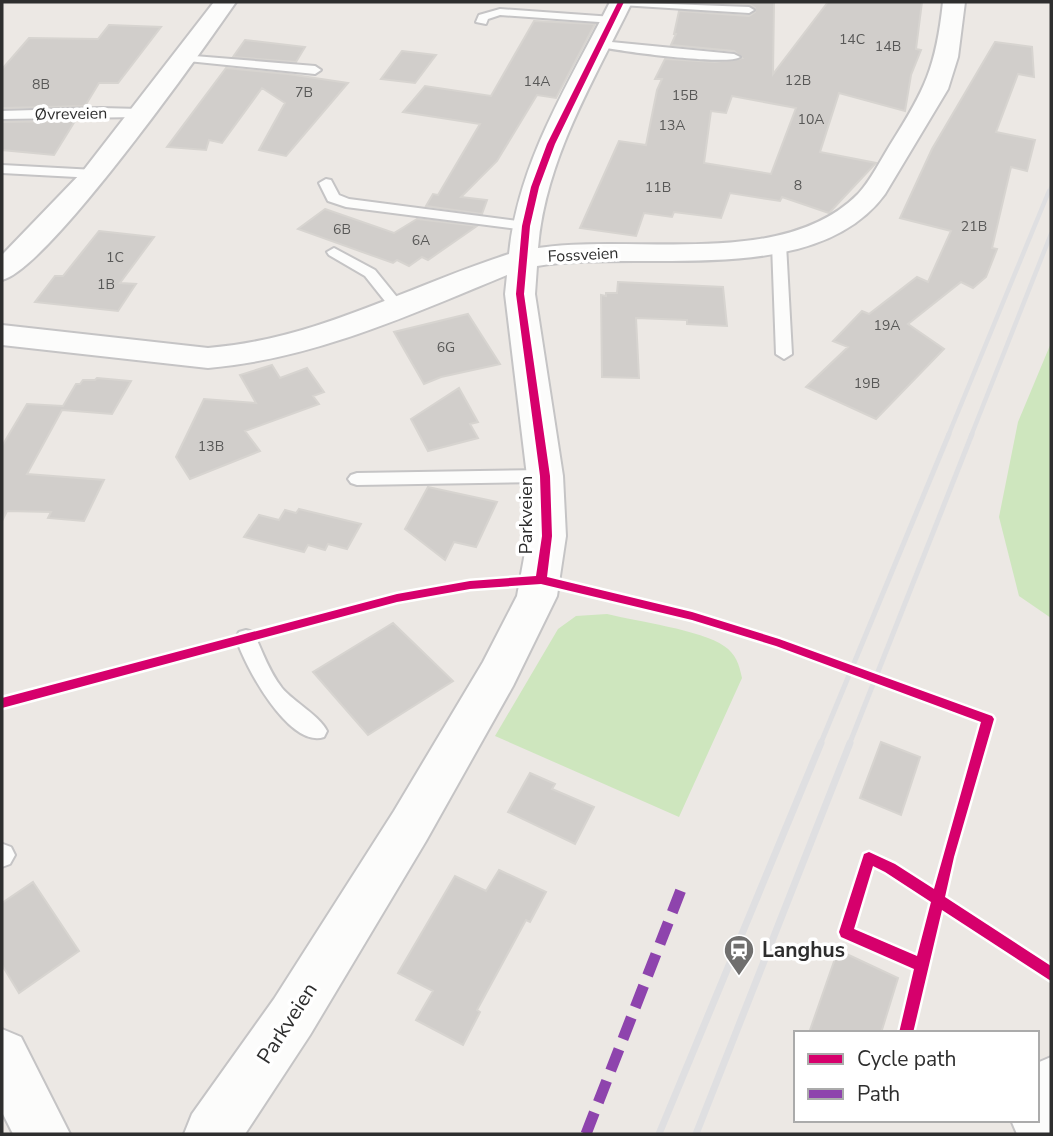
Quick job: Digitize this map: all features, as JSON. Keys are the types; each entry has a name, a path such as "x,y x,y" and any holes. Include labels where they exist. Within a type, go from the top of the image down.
{"street":[{"name":"Øvreveien","path":"2,271 39,238 95,174 225,2"},
{"name":"Fossveien","path":"2,335 208,358 239,357 267,353 329,334 524,259 566,253 697,250 779,244 841,221 864,202 883,180 937,88 949,49 954,2"},
{"name":"Parkveien","path":"212,1134 292,1017 410,826 515,643 541,580 547,536 545,476 520,294 526,226 535,187 551,144 614,17"},
{"path":"2,1056 42,1134"},
{"path":"1039,1111 1051,1084"}],"lane":[{"path":"482,22 483,17 500,12 614,17 749,10"},
{"path":"614,17 717,57 734,57"},
{"path":"182,58 315,70"},
{"name":"Øvreveien","path":"2,115 140,113"},
{"path":"2,169 95,174"},
{"path":"326,183 333,198 346,203 526,226"},
{"path":"779,244 782,254 784,354"},
{"path":"334,251 370,273 397,307"},
{"path":"357,479 545,476"},
{"path":"246,638 253,663 267,683 290,713 316,731"}],"green space":[{"path":"1051,343 1051,618 1019,596 999,517 1018,422"},
{"path":"607,614 714,640 728,649 738,664 742,678 679,817 495,736 558,629 576,616"}],"building":[{"path":"681,2 774,2 773,74 828,2 922,2 916,49 921,50 911,75 905,111 839,93 820,152 876,163 829,213 782,197 780,201 730,193 721,218 674,212 672,217 644,213 636,236 580,228 619,141 646,145 657,90 662,79 655,79 665,59 715,62 742,58 734,51 671,45 676,34 679,11 749,16 755,12 755,8 749,4","holes":["732,96 796,108 771,174 704,163 711,111 726,113"]},
{"path":"534,21 595,24 556,98 537,95 497,161 461,197 487,200 482,214 426,206 433,194 438,195 480,124 403,112 425,86 491,96"},
{"path":"109,25 161,27 118,83 99,83 85,106 2,108 2,69 29,38 98,39"},
{"path":"245,40 305,47 296,62 233,57"},
{"path":"995,42 1032,47 1034,77 1018,74 996,132 1035,140 1027,171 1011,167 992,248 997,249 986,277 973,288 961,282 908,324 944,349 876,419 806,387 848,347 833,341 862,311 869,314 917,277 928,282 951,231 900,218 932,149"},
{"path":"402,51 436,55 415,83 381,79"},
{"path":"226,68 348,83 286,156 259,150 285,103 262,88 222,143 209,140 206,150 167,147"},
{"path":"75,121 54,155 2,150 2,122"},
{"path":"325,209 394,233 417,219 477,226 428,260 422,257 409,266 397,260 393,263 298,229"},
{"path":"99,231 154,237 120,283 136,284 118,311 35,302 55,276 63,276"},
{"path":"618,282 723,287 727,326 687,324 687,320 636,318 639,378 602,377 601,295 617,293"},
{"path":"468,314 500,364 441,377 424,384 394,332"},
{"path":"272,365 280,378 307,368 324,392 313,396 319,404 245,431 260,451 190,479 176,457 204,399 256,403 240,375"},
{"path":"97,378 131,381 112,414 62,410 27,474 104,480 84,521 48,518 51,512 7,511 2,521 2,446 27,404 63,406 76,384"},
{"path":"459,388 478,422 470,424 478,438 428,451 411,419"},
{"path":"428,487 497,502 476,547 454,542 445,560 405,529"},
{"path":"299,509 361,524 347,549 328,544 325,550 308,545 304,552 244,537 259,515 279,520 285,510 296,513"},
{"path":"393,623 453,681 368,735 313,672"},
{"path":"881,742 920,757 901,815 860,798"},
{"path":"530,773 555,784 552,789 594,807 575,844 508,812"},
{"path":"499,870 546,892 530,922 526,920 477,1010 480,1012 463,1045 416,1020 433,991 398,973 455,876 486,891"},
{"path":"33,882 79,951 19,993 2,965 2,903"},
{"name":"Langhus","path":"838,950 898,978 882,1031 810,1031"}],"railway":[{"path":"1049,193 1051,187"},
{"path":"948,436 1049,191"},
{"path":"971,436 1051,234"},
{"path":"820,745 949,434"},
{"path":"849,745 972,434"},
{"path":"659,1134 821,743"},
{"path":"696,1134 850,743"}],"marked path":[{"path":"586,1134 684,882"}],"cycle path":[{"path":"541,580 547,536 545,476 520,294 526,226 535,187 551,144 621,2"},
{"path":"2,703 397,598 470,585 541,580 692,616 779,643 988,719 948,857 906,1031"},
{"path":"922,965 846,932 869,858 890,868 1051,974"}],"place":[{"name":"Langhus","path":"739,977"}]}
